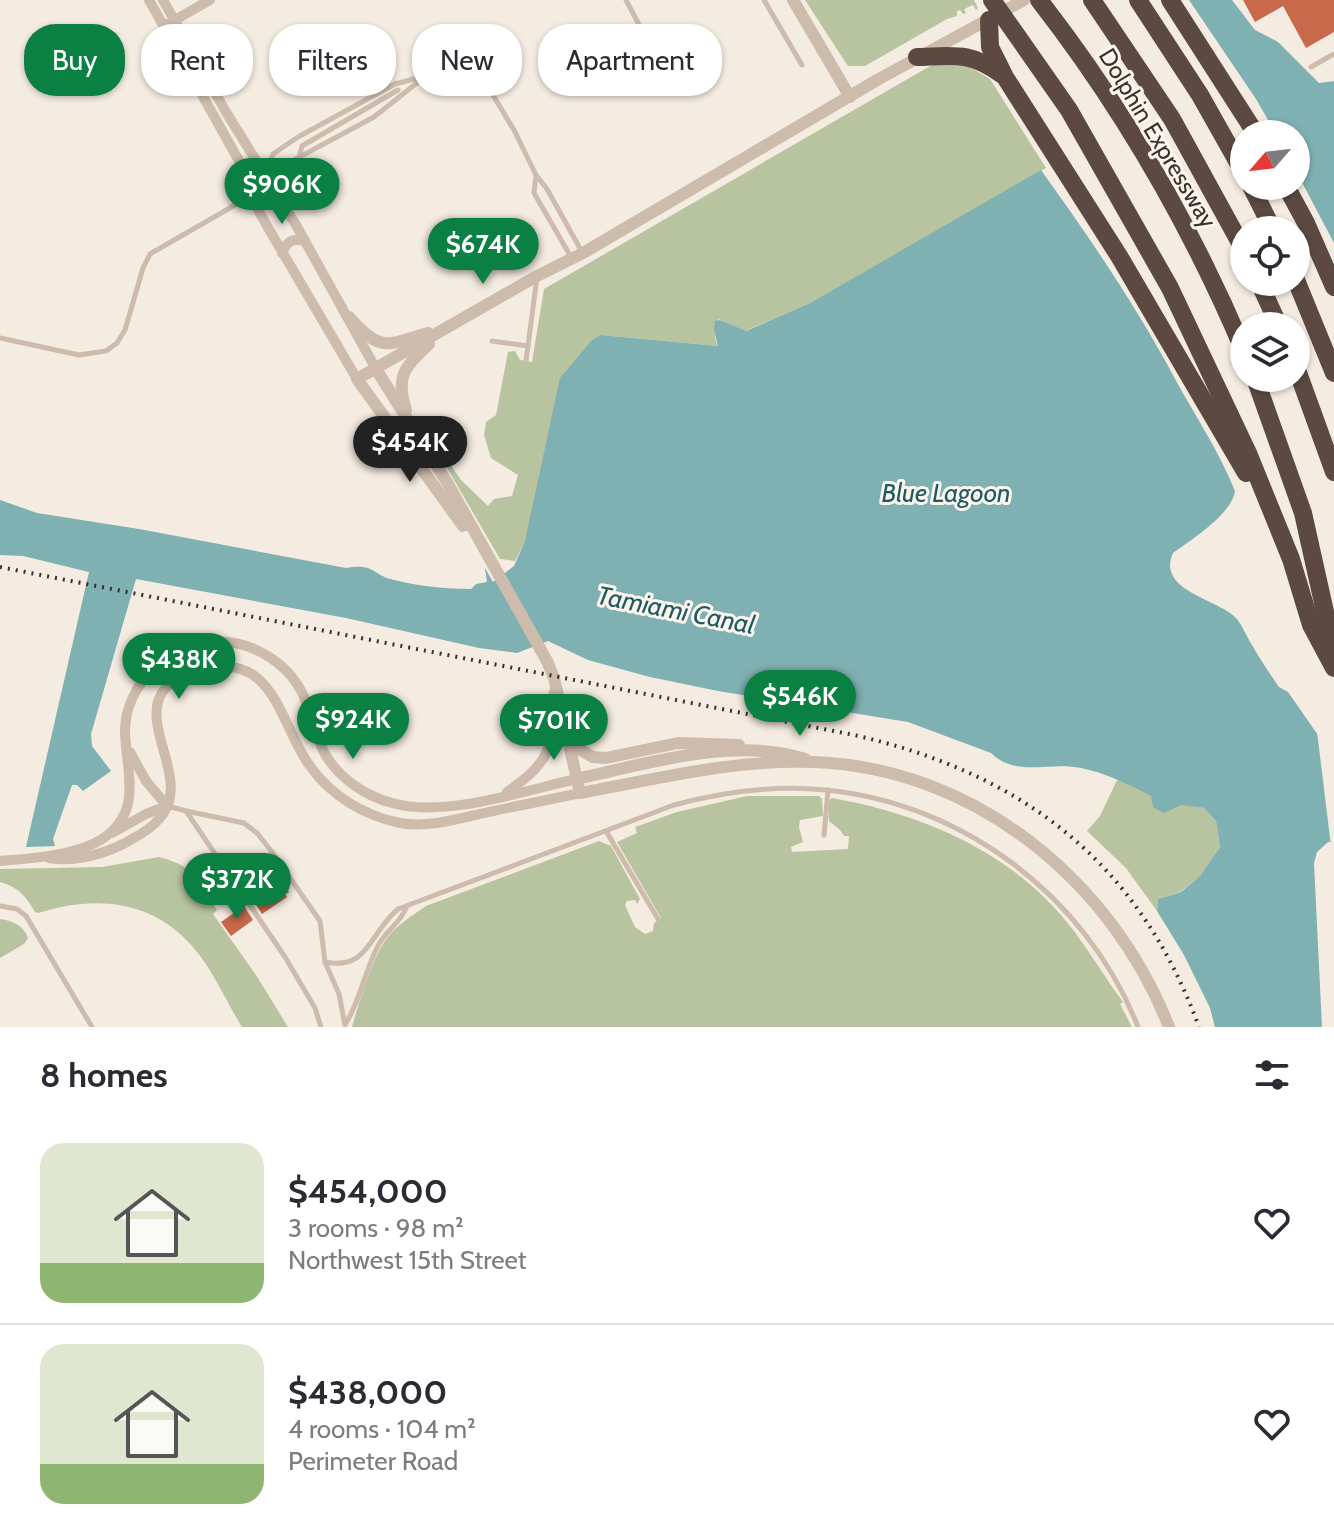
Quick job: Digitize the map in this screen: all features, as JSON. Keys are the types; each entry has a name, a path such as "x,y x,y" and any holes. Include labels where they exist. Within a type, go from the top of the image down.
{"highway":[{"path":"992,0 1075,120 1159,268 1215,380 1274,516 1311,625 1334,668"},
{"name":"Dolphin Expressway","path":"1039,0 1111,101 1160,180 1230,320"},
{"path":"1138,0 1200,95 1230,148"},
{"path":"1170,0 1247,120"},
{"name":"Dolphin Expressway","path":"1093,1 1172,119 1230,225"},
{"path":"989,20 990,47 1005,77 1119,256 1243,469 1274,516"},
{"path":"917,57 969,56 988,64 1005,77"},
{"path":"1294,200 1334,287"},
{"path":"1303,296 1334,373"},
{"path":"1260,392 1303,513 1334,652"},
{"path":"1305,392 1334,472"}],"street":[{"path":"163,0 349,317 355,334 448,484 547,661 554,678 580,793"},
{"path":"168,24 210,0"},
{"path":"793,0 850,97"},
{"path":"357,379 577,256 917,57 1024,0"},
{"path":"151,1 162,24"},
{"path":"202,96 243,168 250,190 282,253 357,379 493,566"},
{"path":"282,253 290,241 305,241"},
{"path":"349,317 369,338 383,343 401,342 446,328"},
{"path":"412,428 401,392 402,376 408,365 446,328"},
{"path":"105,837 123,815 131,790 125,726 134,696 155,667 168,657 197,644 232,642 259,652 281,667 304,697 326,756 361,790 393,803 422,807 451,806 708,753 775,752"},
{"path":"0,861 75,859 114,848 155,824 167,806 172,784 156,726 158,703 172,684 184,675 226,665 243,670 268,687 285,714 309,765 339,797 379,817 402,823 430,823 719,767 816,762"},
{"path":"502,796 539,768 549,749 553,736 554,678"},
{"path":"567,737 584,753 606,758 678,743 701,742 775,752 880,772 926,786 987,813 1041,849 1081,886 1122,936 1149,981 1169,1027"},
{"path":"125,743 146,781 167,806"},
{"path":"44,858 90,845 167,806"}],"lane":[{"path":"626,0 639,24"},
{"path":"764,0 802,65"},
{"path":"1311,67 1334,54"},
{"path":"266,175 273,154 308,130 395,84 412,79"},
{"path":"0,338 79,355 106,351 117,343 125,330 150,254 235,205 266,175 374,117 412,87"},
{"path":"299,159 302,146 398,90"},
{"path":"493,96 536,175 547,189 577,256"},
{"path":"536,175 534,193 577,256"},
{"path":"526,361 537,276"},
{"path":"492,341 528,346"},
{"path":"325,962 344,964 355,961 398,909 674,805 720,794 767,789 828,790 884,801 930,816 970,835 1019,868 1059,904 1085,933 1114,976 1138,1027"},
{"path":"824,835 828,790"},
{"path":"167,806 244,823 257,833 320,921 325,962 339,994 344,1026"},
{"path":"186,811 285,957 315,1008 321,1027"},
{"path":"606,831 658,919"},
{"path":"0,906 17,909 26,916 92,1027"},
{"path":"344,1026 381,941 403,916 406,908"}],"green space":[{"path":"805,0 974,0 978,8 976,10 973,5 964,9 966,13 963,14 957,11 957,16 865,66 848,66"},
{"path":"964,64 990,79 1046,168 810,303 745,331 718,319 715,338 718,346 601,335 525,541 515,561 500,559 436,449 438,446 461,480 488,506 494,499 512,496 518,475 491,458 484,435 486,422 496,415 508,352 515,351 520,360 532,362 544,289 925,69 933,65"},
{"path":"1118,778 1160,797 1204,808 1216,821 1220,847 1200,876 1180,892 1158,899 1157,911 1126,868 1087,831 1100,816"},
{"path":"747,796 819,796 822,799 823,816 800,820 803,842 791,847 792,852 848,849 849,836 844,836 829,821 828,802 832,798 867,805 934,827 996,859 1051,904 1074,931 1123,1002 1120,1004 1132,1027 352,1027 376,957 387,938 405,920 426,906 599,841 611,846 640,899 637,904 635,900 627,901 625,905 635,927 645,934 653,931 654,923 661,918 617,842 637,833 635,827 677,812"},
{"path":"159,857 188,870 199,882 217,910 213,914 288,1027 242,1027 200,956 177,931 159,919 141,910 101,903 59,907 38,913 21,893 0,882 0,869 102,867"},
{"path":"0,919 17,924 28,938 24,944 0,958"}],"water":[{"path":"1189,0 1232,0 1255,30 1278,42 1319,83 1334,81 1334,243 1310,198 1310,120 1268,120"},
{"name":"Blue Lagoon","path":"1041,170 1144,323 1214,447 1235,491 1227,509 1219,517 1173,553 1170,566 1173,577 1192,593 1236,618 1279,687 1288,692 1320,738 1334,842 1328,842 1317,852 1314,863 1322,1027 1215,1027 1210,1008 1184,955 1157,911 1158,899 1181,892 1200,876 1220,847 1216,821 1204,808 1181,805 1164,813 1153,807 1151,796 1090,770 1069,766 1012,765 991,753 908,722 650,677 588,660 548,641 517,653 479,648 346,618 136,579 91,734 92,746 111,771 83,791 72,785 53,839 55,846 26,847 89,572 23,556 0,555 0,500 37,513 346,568 363,567 387,578 413,584 471,589 476,584 487,582 485,568 493,582 514,566 525,541 560,378 592,340 601,335 718,346 715,321 720,320 746,331 810,303"}],"pier":[{"path":"1316,723 1323,735 1334,738 1334,846 1331,846"}],"building":[{"path":"1243,0 1334,0 1334,32 1306,48 1283,6 1255,22"},
{"path":"281,880 289,892 285,894 287,897 262,914 253,900"},
{"path":"244,906 253,920 231,936 221,922"}],"railway":[{"path":"0,567 854,735 915,752 970,773 1021,801 1067,833 1108,872 1143,917 1174,969 1199,1027"}],"water label":[{"name":"Tamiami Canal","path":"676,610"}]}
